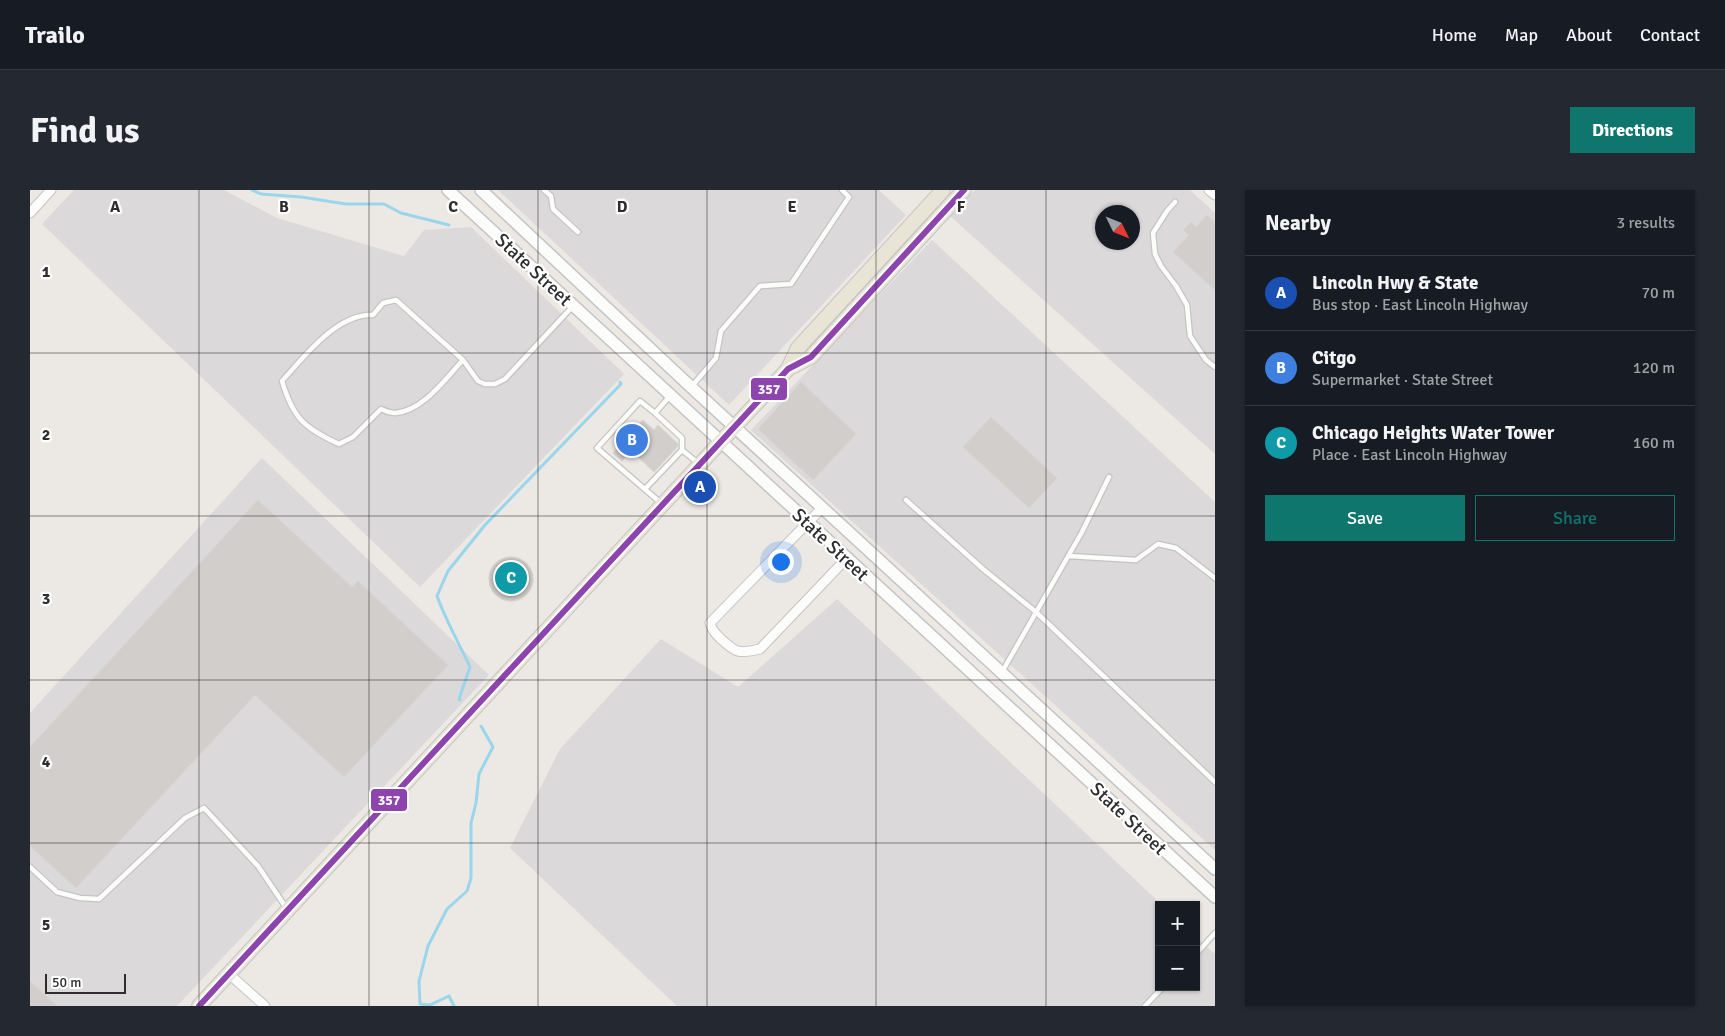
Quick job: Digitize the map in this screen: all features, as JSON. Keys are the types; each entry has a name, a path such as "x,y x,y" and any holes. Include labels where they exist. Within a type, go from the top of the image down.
{"main road":[{"path":"199,1006 788,369 798,348 943,190"},
{"path":"788,369 811,357 964,190"}],"street":[{"path":"30,213 51,190"},
{"name":"State Street","path":"448,190 1215,897"},
{"name":"State Street","path":"481,190 734,427 1215,869"},
{"path":"1209,190 1215,195"},
{"path":"822,508 710,623 712,631 733,650 746,652 760,649 846,558"},
{"path":"229,974 265,1006"}],"lane":[{"path":"544,190 551,196 552,210 578,232"},
{"path":"691,387 716,358 721,330 760,286 791,284 849,197 842,190"},
{"path":"1175,202 1153,233 1155,254 1187,304 1190,336 1206,360 1215,368"},
{"path":"463,360 426,399 406,410 394,413 381,409 353,437 339,444 314,433 297,416 288,402 282,381 305,356 342,323 355,316 373,315 383,302 396,300 463,360 478,381 485,384 495,384 505,379 574,305"},
{"path":"655,413 671,395"},
{"path":"645,489 682,450 682,438 640,400 597,448 662,504"},
{"path":"682,450 699,464"},
{"path":"1002,673 1068,556 1109,478"},
{"path":"906,500 983,569 1036,612 1215,782"},
{"path":"1068,556 1136,560 1158,544 1176,548 1215,578"},
{"path":"30,867 57,892 100,900 185,818 204,808 258,866 287,910"},
{"path":"1200,950 1215,933"},
{"path":"1145,1006 1159,991"}],"shaded area":[{"path":"74,190 224,190 277,218 404,256 424,230 471,227 624,374 420,587 42,224"},
{"path":"498,190 879,190 906,215 729,405"},
{"path":"975,190 1190,190 1215,213 1215,454 950,216"},
{"path":"932,240 1215,502 1215,850 751,430"},
{"path":"262,458 489,675 177,1006 30,1006 30,713"},
{"path":"837,599 1158,901 1155,901 1155,991 1200,991 1200,941 1215,954 1215,1006 677,1006 510,848 560,749 661,639 738,687"}],"building":[{"path":"1207,215 1215,222 1215,290 1173,252 1189,235 1183,230 1191,222 1196,227"},
{"path":"801,382 856,434 813,480 758,429"},
{"path":"991,417 1057,478 1029,508 963,447"},
{"path":"643,420 654,430 658,425 678,444 654,472 631,450 622,461 613,453"},
{"path":"258,500 352,587 358,581 448,665 344,777 255,695 76,888 30,846 30,747"},
{"path":"515,557 527,563 532,570 532,588 527,595 520,600 507,601 499,598 492,591 489,575 492,567 499,560"},
{"path":"30,981 57,1006 30,1006"}],"waterway":[{"path":"252,190 261,194 301,197 346,204 384,204 401,213 449,225"},
{"path":"460,700 470,667 437,596 448,571 485,525 621,384 620,382"},
{"path":"454,1006 449,996 430,1005 420,1004 419,981 428,946 447,909 467,891 471,878 471,823 476,803 479,774 493,747 481,726"}],"transit line":[{"name":"357","path":"199,1006 788,369 811,357 964,190"}],"place":[{"name":"Citgo","path":"632,440"},
{"name":"Lincoln Hwy & State","path":"700,487"},
{"name":"Chicago Heights Water Tower","path":"511,578"}]}
